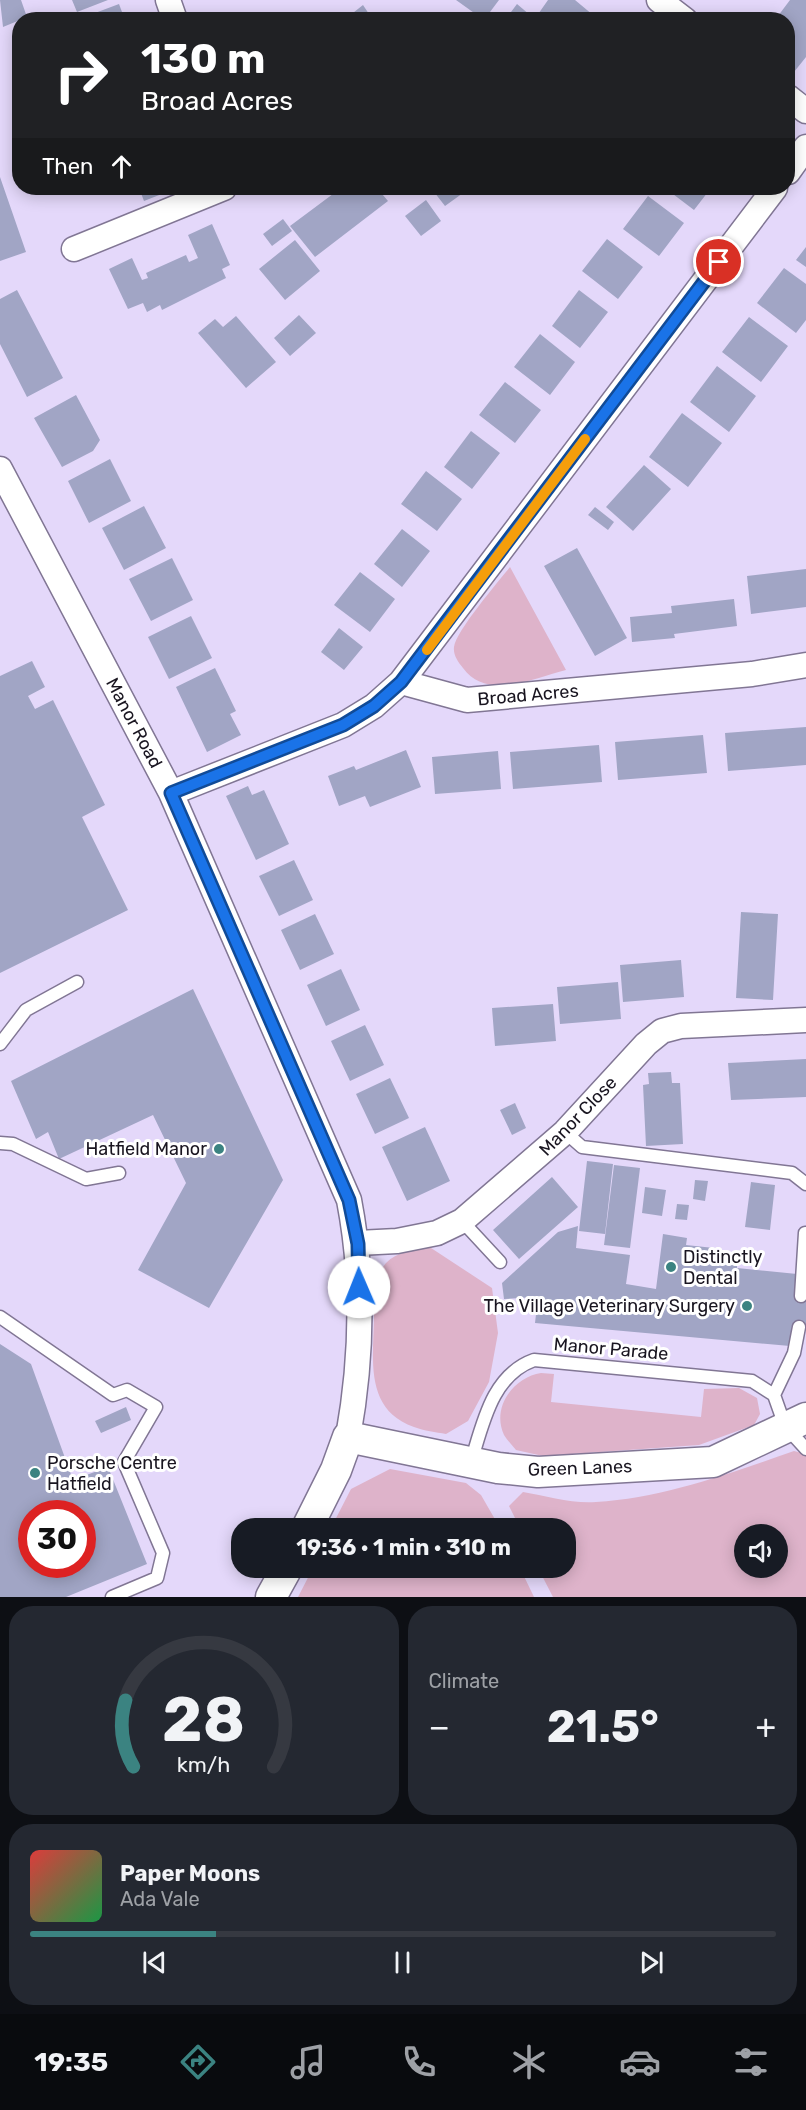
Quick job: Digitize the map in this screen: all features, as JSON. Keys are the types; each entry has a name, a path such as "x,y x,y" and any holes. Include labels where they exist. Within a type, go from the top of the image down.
{"street":[{"path":"659,0 675,12"},
{"path":"795,162 806,147"},
{"path":"74,249 207,195"},
{"path":"171,793 343,725 374,706 401,682 770,195"},
{"name":"Manor Road","path":"0,469 171,793 349,1200 358,1244 360,1330 356,1390 348,1437 336,1470 312,1518"},
{"name":"Broad Acres","path":"401,682 467,700 752,674 806,665"},
{"name":"Manor Close","path":"358,1244 397,1241 437,1233 462,1221 565,1132 646,1044 662,1031 681,1026 806,1020"},
{"name":"Green Lanes","path":"348,1437 471,1463 538,1472 713,1462 796,1422"},
{"path":"271,1597 281,1578"}],"lane":[{"path":"0,1044 26,1010 77,982"},
{"path":"565,1132 582,1147 792,1173 806,1184"},
{"path":"0,1143 13,1144 86,1179 119,1173"},
{"path":"462,1221 500,1262"},
{"path":"801,1296 805,1233"},
{"path":"0,1317 113,1395 127,1390 156,1407 124,1462 163,1553 157,1578 112,1597"},
{"path":"799,1327 794,1353 774,1395 796,1422 806,1449"},
{"name":"Manor Parade","path":"471,1463 485,1416 496,1391 518,1366 534,1360 752,1381 774,1395"}],"shaded area":[{"path":"510,567 566,670 526,682 498,685 485,683 473,678 463,668 455,656 454,647 469,619"},
{"path":"428,1246 492,1288 498,1333 489,1382 468,1421 446,1434 418,1428 398,1419 387,1409 375,1382 373,1367 374,1298 381,1269 395,1256"},
{"path":"541,1373 554,1374 551,1402 701,1417 704,1389 739,1388 757,1398 760,1414 754,1425 699,1445 543,1456 516,1450 504,1435 500,1414 503,1404 514,1387 522,1380"},
{"path":"794,1451 806,1454 806,1597 553,1597 543,1578 576,1578 576,1518 515,1518 509,1506 523,1492 569,1501 621,1500 671,1490"},
{"path":"390,1469 466,1483 481,1495 494,1518 336,1518 351,1489"},
{"path":"308,1578 525,1578 534,1597 298,1597"}],"building":[{"path":"0,0 21,0 25,12 12,12 12,23 3,27"},
{"path":"72,0 108,0 77,12"},
{"path":"456,0 499,0 490,12 473,12"},
{"path":"548,0 575,0 589,12 540,12"},
{"path":"790,0 806,0 806,57 795,71 795,12 781,12"},
{"path":"119,4 122,12 98,12"},
{"path":"517,4 526,12 511,12"},
{"path":"363,5 368,12 354,12"},
{"path":"0,177 26,252 0,261"},
{"path":"142,195 159,195 144,201"},
{"path":"332,195 383,195 388,201 315,257 290,226"},
{"path":"436,195 460,195 445,206"},
{"path":"674,195 706,195 694,210"},
{"path":"648,196 684,223 659,256 623,229"},
{"path":"426,200 441,221 421,236 405,216"},
{"path":"283,219 292,231 272,246 263,234"},
{"path":"212,224 230,265 222,269 226,278 162,310 160,305 147,312 143,303 128,309 109,269 132,258 142,280 148,278 146,273 186,255 189,262 198,258 188,235"},
{"path":"607,239 643,267 618,299 582,271"},
{"path":"295,240 320,271 285,300 259,269"},
{"path":"806,247 806,267 796,260"},
{"path":"784,268 806,284 806,320 796,333 757,303"},
{"path":"17,290 63,378 27,397 0,344 0,299"},
{"path":"579,290 608,312 580,348 552,326"},
{"path":"299,315 316,333 290,356 274,338"},
{"path":"236,316 276,362 246,388 198,333 215,319 223,327"},
{"path":"749,317 788,346 761,382 722,352"},
{"path":"540,334 575,362 550,395 514,367"},
{"path":"717,366 756,396 729,432 690,402"},
{"path":"505,382 541,410 515,443 479,415"},
{"path":"76,395 100,440 93,451 62,467 34,418"},
{"path":"682,413 722,443 688,487 649,457"},
{"path":"471,431 500,453 472,489 444,467"},
{"path":"110,459 131,501 89,523 68,481"},
{"path":"644,465 671,489 633,531 606,507"},
{"path":"426,471 462,499 437,531 401,504"},
{"path":"144,506 166,548 124,570 102,528"},
{"path":"595,507 614,522 608,530 588,515"},
{"path":"402,529 430,551 402,587 374,564"},
{"path":"577,548 627,638 595,656 544,566"},
{"path":"172,558 193,600 151,621 129,579"},
{"path":"806,569 806,607 751,614 747,576"},
{"path":"360,572 395,599 370,632 334,605"},
{"path":"734,599 737,626 674,634 675,638 632,642 630,617 672,613 671,606"},
{"path":"191,616 212,658 169,679 148,637"},
{"path":"339,628 363,647 344,670 321,652"},
{"path":"32,661 45,687 28,696 35,709 53,700 105,805 82,817 128,910 0,973 0,676"},
{"path":"215,668 236,711 230,714 241,735 207,752 176,687"},
{"path":"806,727 806,765 728,771 725,733"},
{"path":"703,735 707,773 618,780 615,742"},
{"path":"599,745 602,782 513,789 510,752"},
{"path":"406,750 421,787 370,807 365,796 339,806 328,776 354,766 356,770"},
{"path":"498,751 501,789 435,794 432,757"},
{"path":"248,786 252,795 264,790 289,844 256,860 226,796"},
{"path":"294,860 313,900 279,916 259,876"},
{"path":"741,912 778,914 773,1000 736,998"},
{"path":"315,914 334,954 300,970 281,930"},
{"path":"681,960 684,997 623,1002 620,965"},
{"path":"341,969 360,1010 326,1026 307,985"},
{"path":"618,982 621,1019 560,1024 557,987"},
{"name":"Hatfield Manor","path":"193,989 283,1180 209,1308 138,1270 186,1183 153,1115 59,1159 48,1132 36,1139 11,1081"},
{"path":"553,1004 556,1041 495,1046 492,1008"},
{"path":"365,1025 384,1065 350,1081 331,1041"},
{"path":"806,1059 806,1097 731,1100 728,1063"},
{"path":"671,1072 672,1083 680,1083 683,1144 646,1146 643,1085 649,1084 648,1073"},
{"path":"390,1078 409,1118 375,1134 356,1094"},
{"path":"515,1103 526,1128 512,1135 500,1110"},
{"path":"425,1127 450,1181 407,1201 382,1147"},
{"path":"587,1161 613,1164 605,1234 579,1231"},
{"path":"614,1165 640,1168 630,1248 604,1245"},
{"path":"552,1177 578,1207 519,1259 493,1230"},
{"path":"695,1180 708,1181 705,1201 693,1199"},
{"path":"751,1182 775,1185 770,1230 745,1227"},
{"path":"645,1187 666,1190 662,1216 642,1213"},
{"path":"677,1204 689,1205 687,1220 675,1219"},
{"path":"578,1226 576,1248 630,1255 626,1284 656,1289 663,1234 687,1238 686,1245 714,1248 713,1259 737,1262 737,1268 797,1274 795,1295 806,1297 806,1328 792,1325 790,1346 535,1323 538,1297 504,1299 502,1283 558,1232"},
{"name":"Porsche Centre Hatfield","path":"0,1344 31,1364 73,1480 108,1467 147,1564 66,1597 0,1597"},
{"path":"126,1407 131,1420 101,1433 95,1421"}],"slow traffic":[{"path":"427,650 585,439"}],"place":[{"name":"Hatfield Manor","path":"219,1149"},
{"name":"Distinctly Dental","path":"671,1267"},
{"name":"The Village Veterinary Surgery","path":"747,1306"},
{"name":"Porsche Centre Hatfield","path":"35,1473"}],"route":[{"path":"359,1287 358,1244 349,1200 171,793 343,725 374,706 401,682 441,633 719,262"}]}
